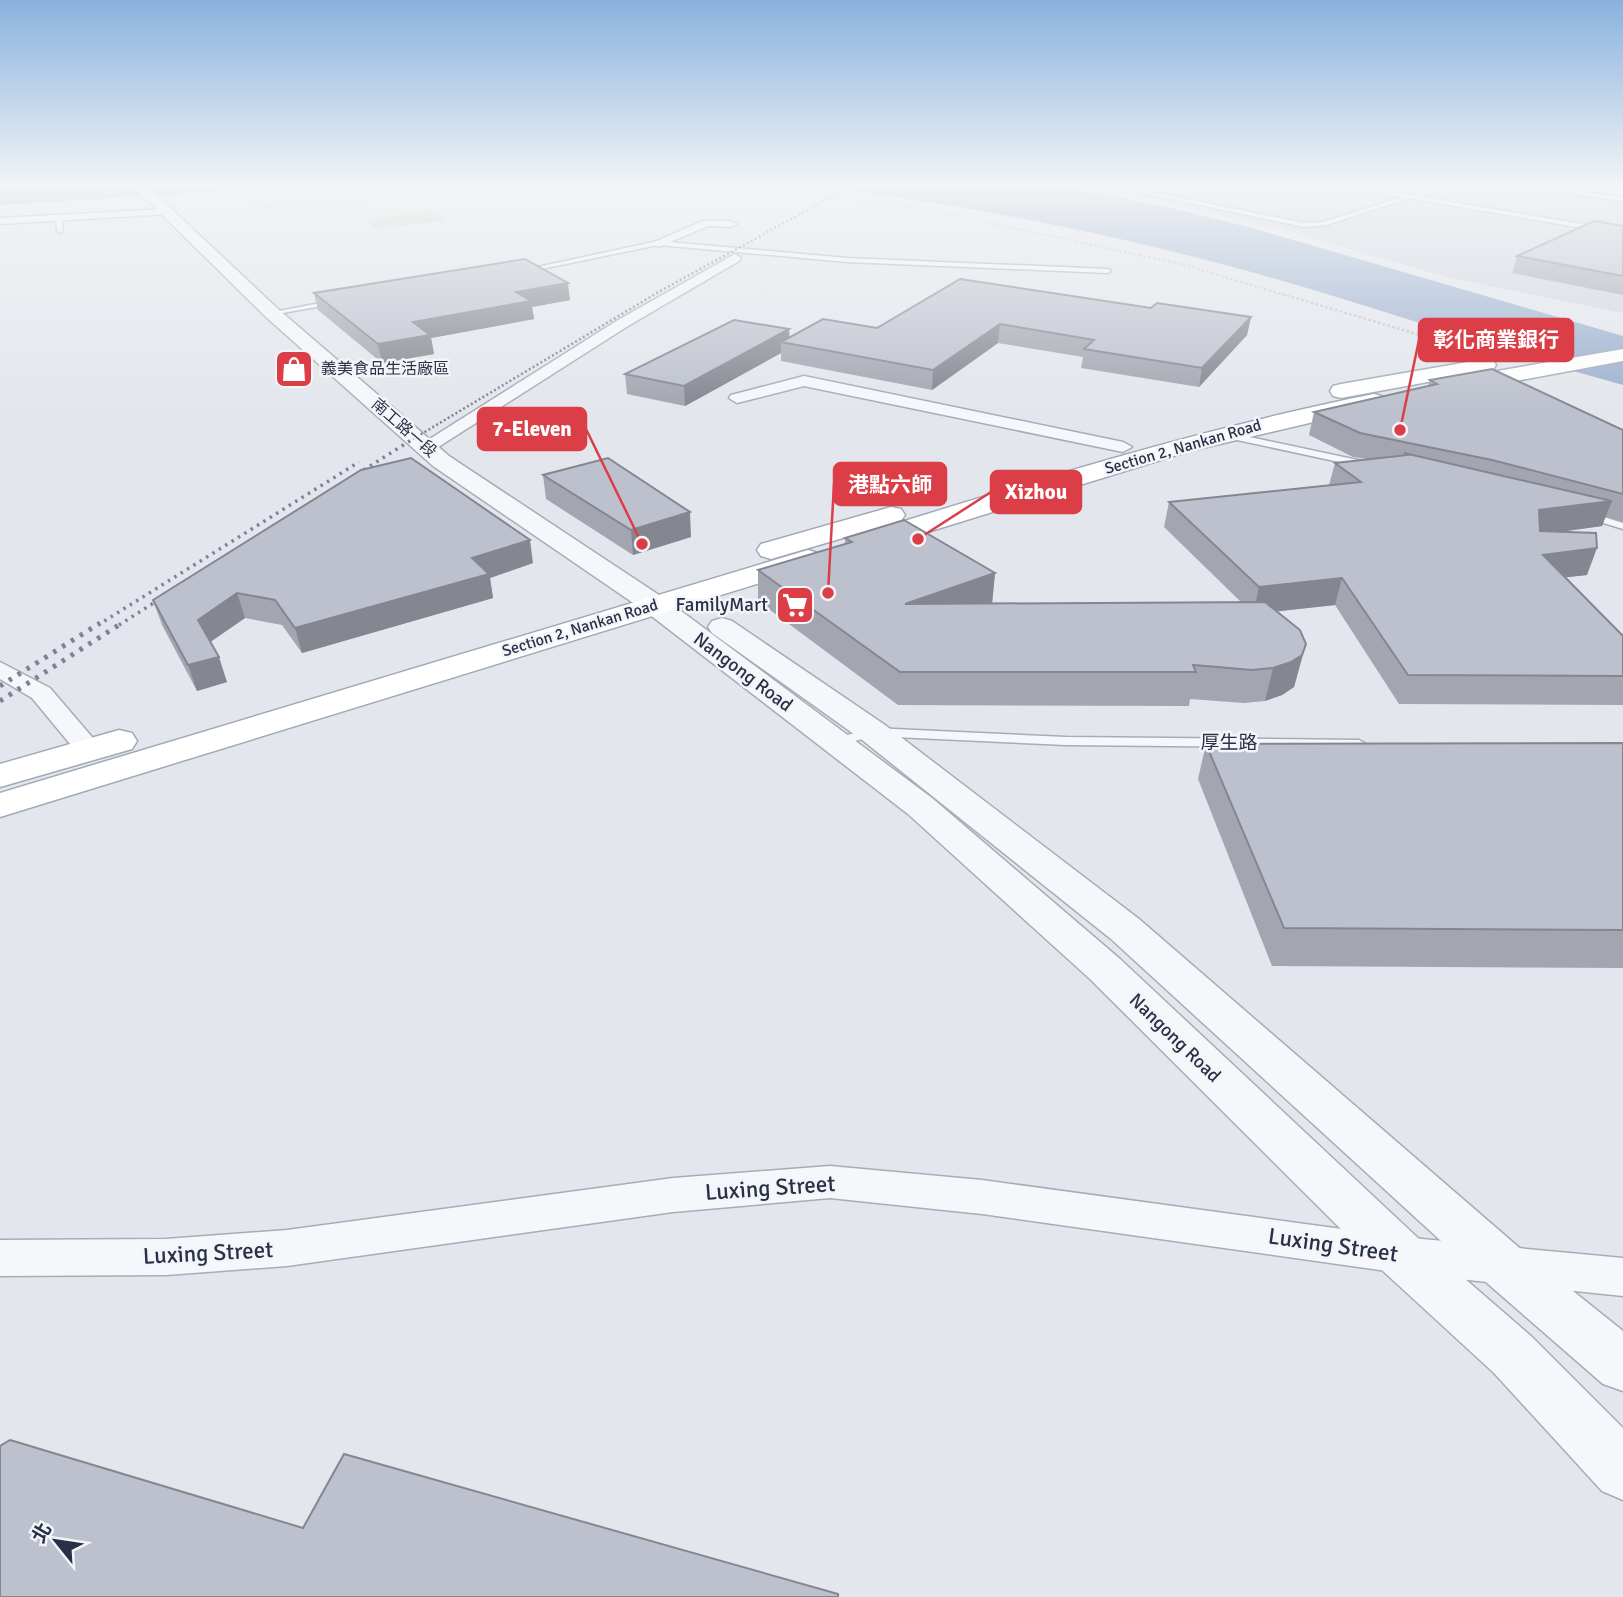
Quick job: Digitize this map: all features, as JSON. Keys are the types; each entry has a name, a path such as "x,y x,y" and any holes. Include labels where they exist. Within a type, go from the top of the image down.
{"main road":[{"name":"Section 2, Nankan Road","path":"0,805 657,598 1123,447 1220,419 1288,403 1623,340"},
{"name":"Section 2, Nankan Road","path":"0,776 657,598 1222,434 1306,413 1623,355"}],"street":[{"name":"南工路一段","path":"216,260 272,313 441,461 657,598"},
{"path":"426,447 624,323 732,260"},
{"path":"737,398 804,381 1123,447"},
{"name":"Nangong Road","path":"657,598 1125,929 1505,1267 1623,1365"},
{"path":"0,669 41,693 89,750"},
{"name":"Nangong Road","path":"855,737 920,806 1105,970 1401,1255 1513,1355 1623,1470"},
{"name":"Luxing Street","path":"0,1258 166,1257 287,1248 673,1195 830,1182 982,1197 1401,1255 1623,1277"}],"lane":[{"path":"517,272 587,260"},
{"path":"842,260 1108,271"},
{"path":"272,313 340,301"},
{"path":"1222,434 1378,468"},
{"path":"1573,512 1623,527"},
{"name":"厚生路","path":"855,737 1373,744"}],"shaded area":[{"path":"1386,260 1623,260 1623,313 1447,277"}],"water":[{"path":"1202,260 1360,260 1623,336 1623,385 1283,281"}],"building":[{"path":"522,260 568,283 516,292 531,301 413,322 430,335 378,344 314,293"},
{"path":"1536,260 1623,260 1623,276"},
{"path":"960,279 1151,308 1157,303 1251,317 1202,368 1084,349 1094,340 1000,324 933,370 781,342 823,319 877,328"},
{"path":"734,320 789,329 684,386 625,374"},
{"path":"1492,369 1623,430 1623,494 1492,460 1360,433 1314,412 1437,384 1430,380"},
{"path":"1404,453 1612,501 1539,510 1540,531 1596,533 1597,548 1543,555 1623,636 1623,676 1408,675 1342,578 1259,587 1169,502 1361,482 1335,463 1408,455"},
{"path":"411,458 530,540 472,558 489,574 295,628 275,600 237,593 198,620 219,657 188,665 153,600 361,470"},
{"path":"608,458 690,512 631,530 543,475"},
{"path":"904,520 995,573 905,604 1265,602 1300,630 1306,644 1302,655 1291,662 1273,668 1252,670 1193,665 1196,672 900,672 758,570 852,542 845,538"},
{"path":"1623,743 1623,930 1284,928 1206,744"},
{"path":"10,1440 303,1528 344,1454 838,1594 838,1597 0,1597 0,1446"}],"railway":[{"path":"413,439 717,260"},
{"path":"351,478 416,437"},
{"path":"98,625 359,462"},
{"path":"119,625 171,592"},
{"path":"0,686 100,623"},
{"path":"0,701 122,623"}],"place":[{"name":"義美食品生活廠區","path":"294,369"},
{"name":"彰化商業銀行","path":"1400,430"},
{"name":"Xizhou","path":"918,539"},
{"name":"7-Eleven","path":"642,544"},
{"name":"港點六師","path":"828,593"},
{"name":"FamilyMart","path":"795,605"}]}
